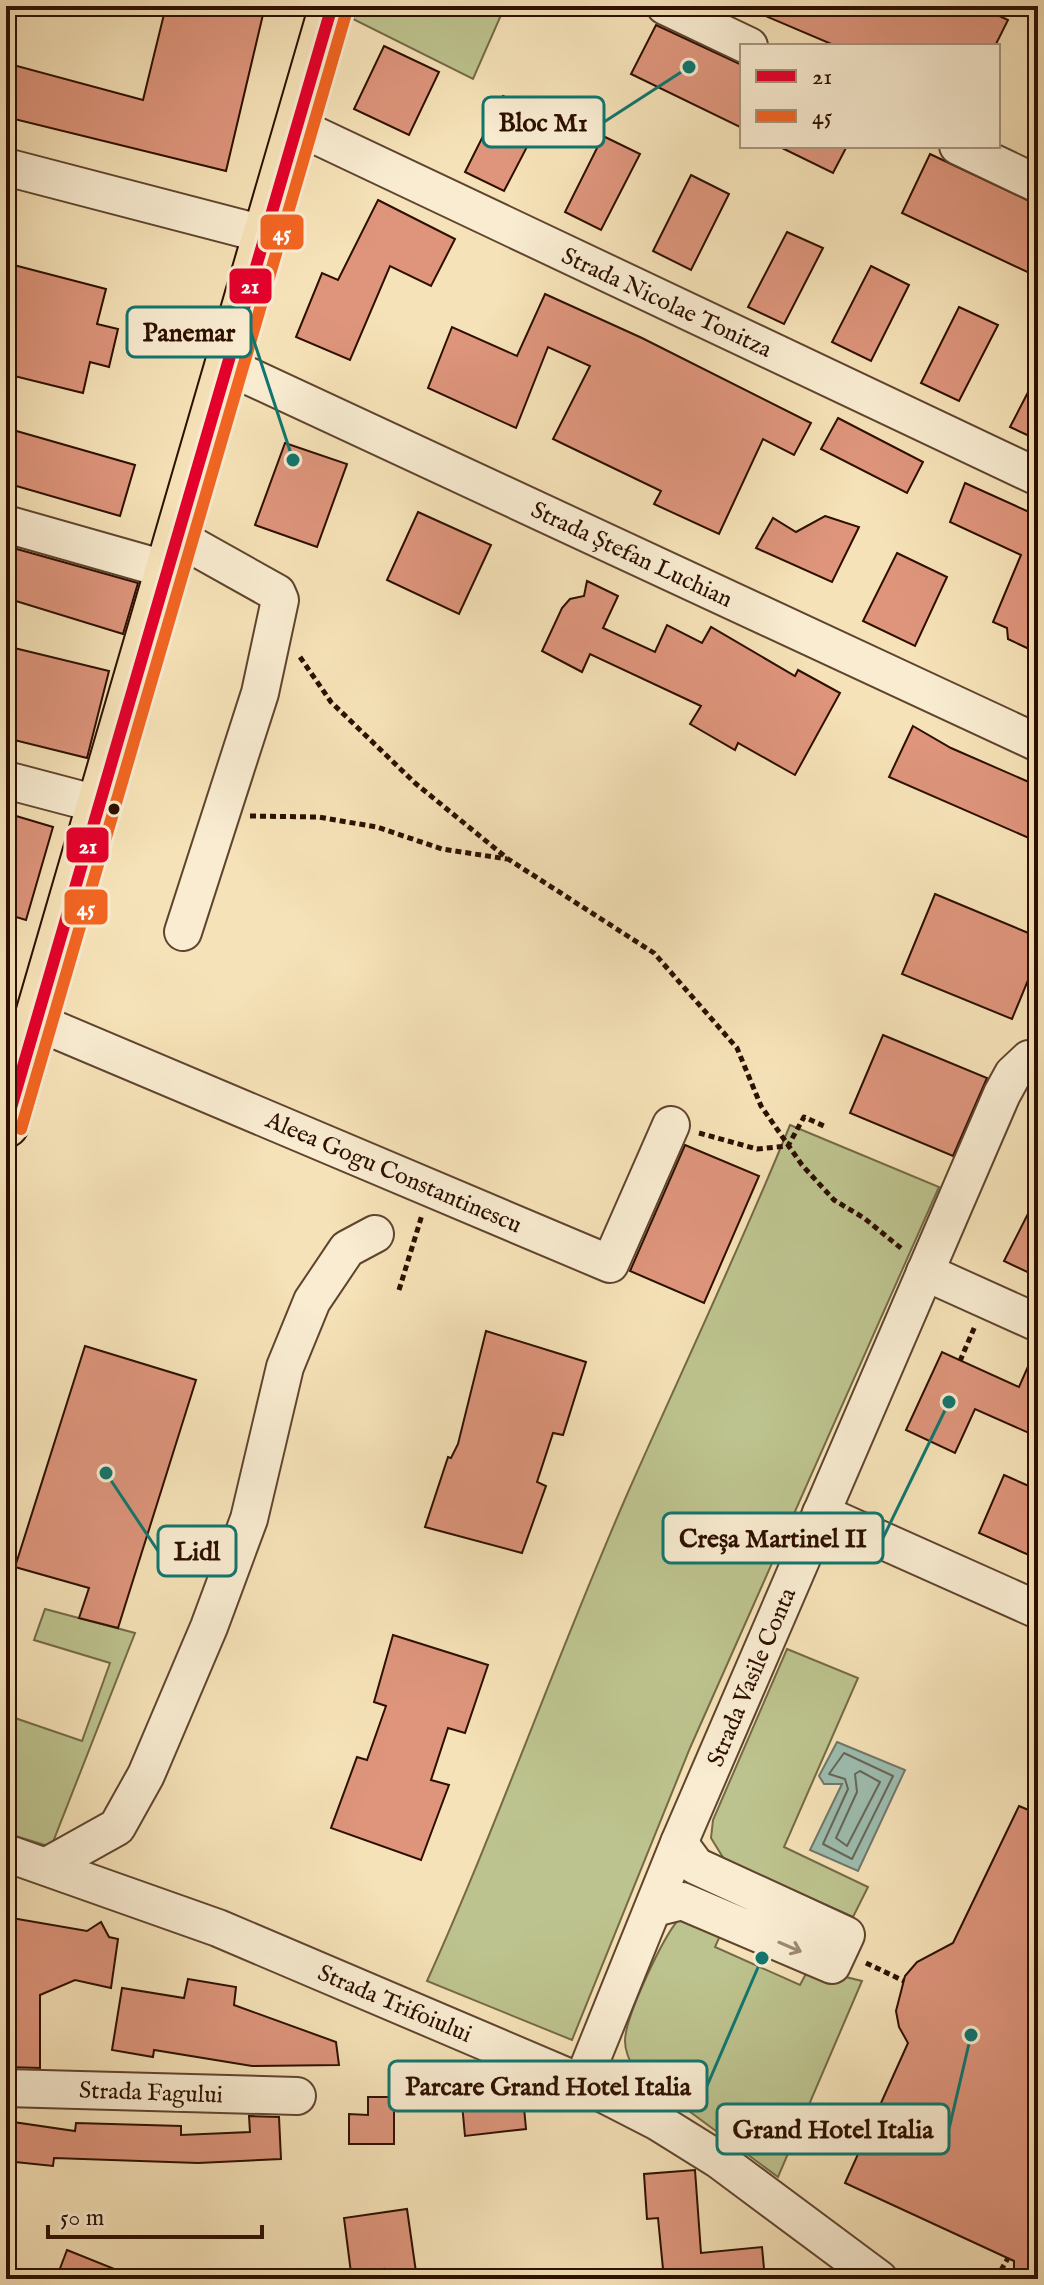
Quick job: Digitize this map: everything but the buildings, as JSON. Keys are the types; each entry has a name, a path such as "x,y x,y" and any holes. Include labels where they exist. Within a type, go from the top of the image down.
{"main road":[{"path":"6,1125 37,1022 91,802 173,554 263,234 332,6"}],"street":[{"path":"665,6 745,44"},
{"name":"Strada Nicolae Tonitza","path":"296,126 1038,477"},
{"path":"962,148 1038,184"},
{"path":"6,167 263,234"},
{"name":"Strada Ștefan Luchian","path":"225,365 1038,743"},
{"path":"6,524 173,554 277,593 280,608 260,693 183,932"},
{"path":"6,780 91,802"},
{"name":"Aleea Gogu Constantinescu","path":"37,1022 610,1264 671,1125"},
{"name":"Strada Vasile Conta","path":"582,2083 679,1843 1002,1094 1013,1074 1034,1060"},
{"path":"47,1866 117,1827 146,1775 209,1627 249,1519 285,1367 312,1301 347,1249 375,1234"},
{"path":"925,1272 1038,1323"},
{"path":"821,1513 1038,1610"},
{"path":"654,1908 682,1901 832,1965 846,1935 696,1866 679,1843"},
{"name":"Strada Trifoiului","path":"6,1853 218,1928 582,2083 658,2122 719,2160 879,2279"},
{"name":"Strada Fagului","path":"6,2088 297,2096"}],"path":[{"path":"280,608 297,653 331,702 415,783 508,859 654,953 737,1048 761,1106 788,1146 834,1200 864,1218 925,1272"},
{"path":"219,817 318,817 377,827 442,849 508,859"},
{"path":"788,1146 804,1117 824,1126"},
{"path":"671,1125 757,1149 788,1146"},
{"path":"399,1290 431,1188"},
{"path":"996,2279 1008,2258"}],"green space":[{"path":"357,6 505,6 473,79 353,19"},
{"path":"790,1125 939,1187 690,1748 572,2040 427,1981 603,1551"},
{"path":"45,1609 135,1633 51,1847 6,1833 6,1715 82,1741 110,1663 34,1640"},
{"path":"787,1649 858,1678 784,1847 868,1887 853,1917 724,1859 711,1838 713,1820"},
{"path":"679,1919 723,1929 715,1947 800,1985 809,1968 862,1981 778,2177 635,2071 628,2056 625,2041 631,2014 655,1959"}],"water":[{"path":"837,1742 905,1770 858,1871 810,1850 842,1784 824,1784 819,1776"}],"transit line":[{"name":"21","path":"6,1125 332,6"},
{"name":"45","path":"21,1129 347,10"}],"place":[{"name":"Bloc M1","path":"689,67"},
{"name":"Panemar","path":"293,460"},
{"name":"Creșa Martinel II","path":"949,1402"},
{"name":"Lidl","path":"106,1473"},
{"name":"Parcare Grand Hotel Italia","path":"762,1958"},
{"name":"Grand Hotel Italia","path":"971,2035"}]}
